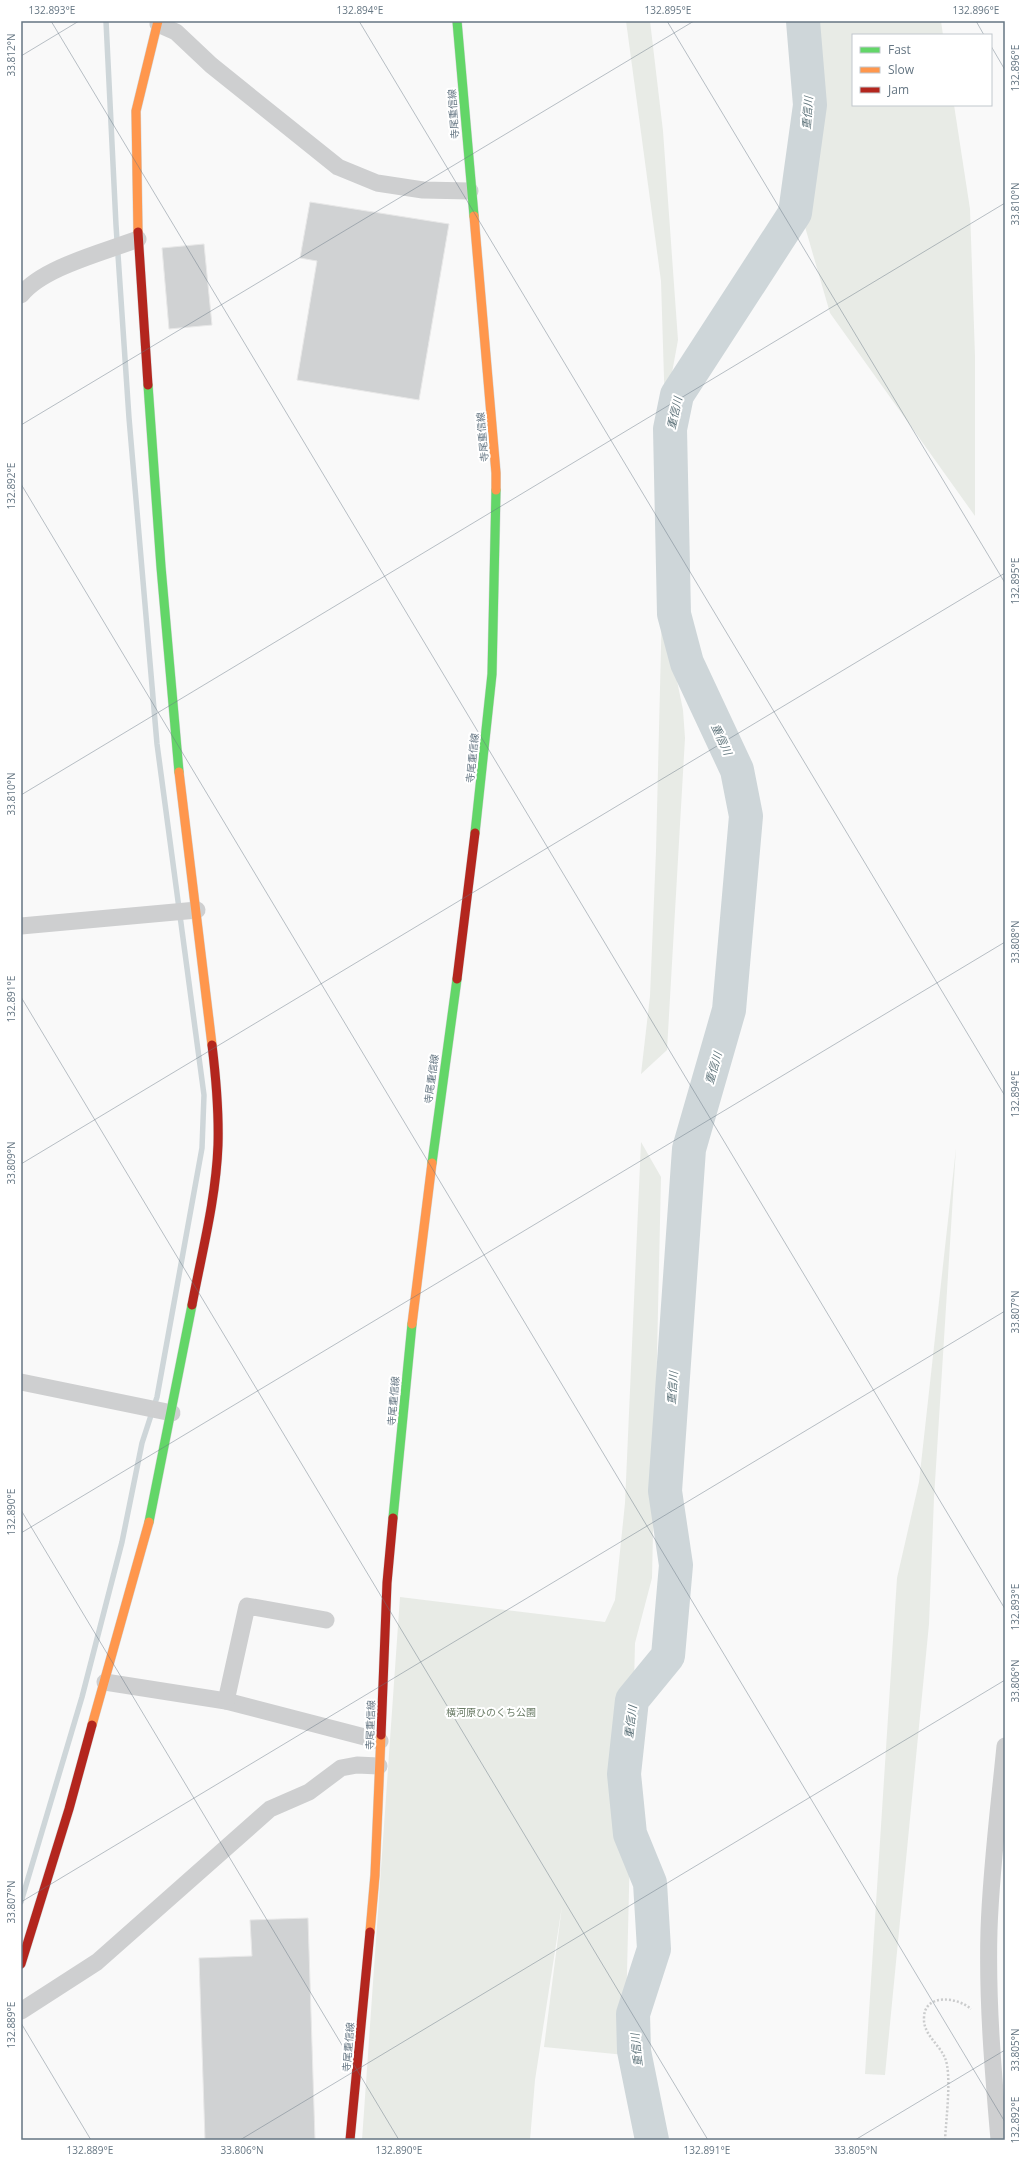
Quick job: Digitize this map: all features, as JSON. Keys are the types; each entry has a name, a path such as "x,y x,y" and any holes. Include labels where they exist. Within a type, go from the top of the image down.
{"main road":[{"name":"寺尾重信線","path":"350,2140 375,1875 386,1583 414,1288 439,1096 470,885 492,674 496,473 470,191 457,21"},
{"path":"21,1964 69,1809 152,1512 213,1194 218,1146 218,1099 197,910 181,799 161,567 138,239 136,111 158,22"}],"street":[{"path":"158,22 176,32 211,65 338,167 377,183 423,190 470,191"},
{"path":"21,295 40,278 56,270 138,239"},
{"path":"21,926 197,910"},
{"path":"21,1382 172,1413"},
{"path":"226,1701 247,1606 326,1620"},
{"path":"105,1682 226,1701 380,1741"},
{"path":"999,2140 990,2028 989,1931 992,1866 1005,1746"},
{"path":"21,2011 97,1962 270,1809 309,1792 341,1768 357,1765 379,1766"}],"path":[{"path":"945,2140 948,2078 946,2059 924,2026 925,2010 933,2003 942,1999 954,1999 967,2005 990,2028"}],"green space":[{"path":"626,21 650,21 663,131 678,340 665,411 661,281"},
{"path":"811,21 941,21 943,34 852,34 852,106 954,106 970,209 975,356 975,516 830,313 801,213 818,121"},
{"path":"662,607 683,710 685,738 667,1050 641,1074 650,996 656,851"},
{"name":"横河原ひのくち公園","path":"641,1142 661,1177 652,1578 635,1643 625,2055 544,2047 562,1906 535,2080 530,2140 362,2140 400,1597 605,1622 615,1600 625,1503"},
{"path":"956,1148 934,1498 929,1624 885,2075 865,2074 897,1578 919,1482"}],"building":[{"path":"310,202 449,224 419,400 297,380 317,261 300,258"},
{"path":"204,244 212,325 169,329 162,248"},
{"path":"308,1918 315,2140 205,2140 199,1958 252,1956 250,1920"}],"waterway":[{"path":"21,1902 82,1697 122,1542 142,1443 157,1397 202,1148 204,1095 157,744 129,418 116,225 106,21"},
{"name":"重信川","path":"652,2140 634,2051 633,2014 654,1949 650,1883 630,1834 624,1774 632,1700 668,1656 676,1565 665,1491 689,1149 729,1010 746,816 737,770 687,663 674,614 670,429 677,395 795,213 810,105 803,21"}],"traffic: fast":[{"path":"457,21 474,216"},
{"path":"148,385 161,567 179,772"},
{"path":"475,833 492,674 496,490"},
{"path":"432,1163 457,979"},
{"path":"149,1522 192,1305"},
{"path":"393,1518 412,1324"}],"traffic: slow":[{"path":"138,232 136,111 158,21"},
{"path":"474,216 496,473 496,490"},
{"path":"179,772 212,1045"},
{"path":"412,1324 432,1163"},
{"path":"92,1725 149,1522"},
{"path":"370,1932 375,1875 381,1735"}],"traffic: jam":[{"path":"138,232 148,385"},
{"path":"457,979 475,833"},
{"path":"192,1305 208,1225 217,1165 218,1107 212,1045"},
{"path":"381,1735 387,1583 393,1518"},
{"path":"21,1964 69,1809 92,1725"},
{"path":"350,2140 370,1932"}]}
